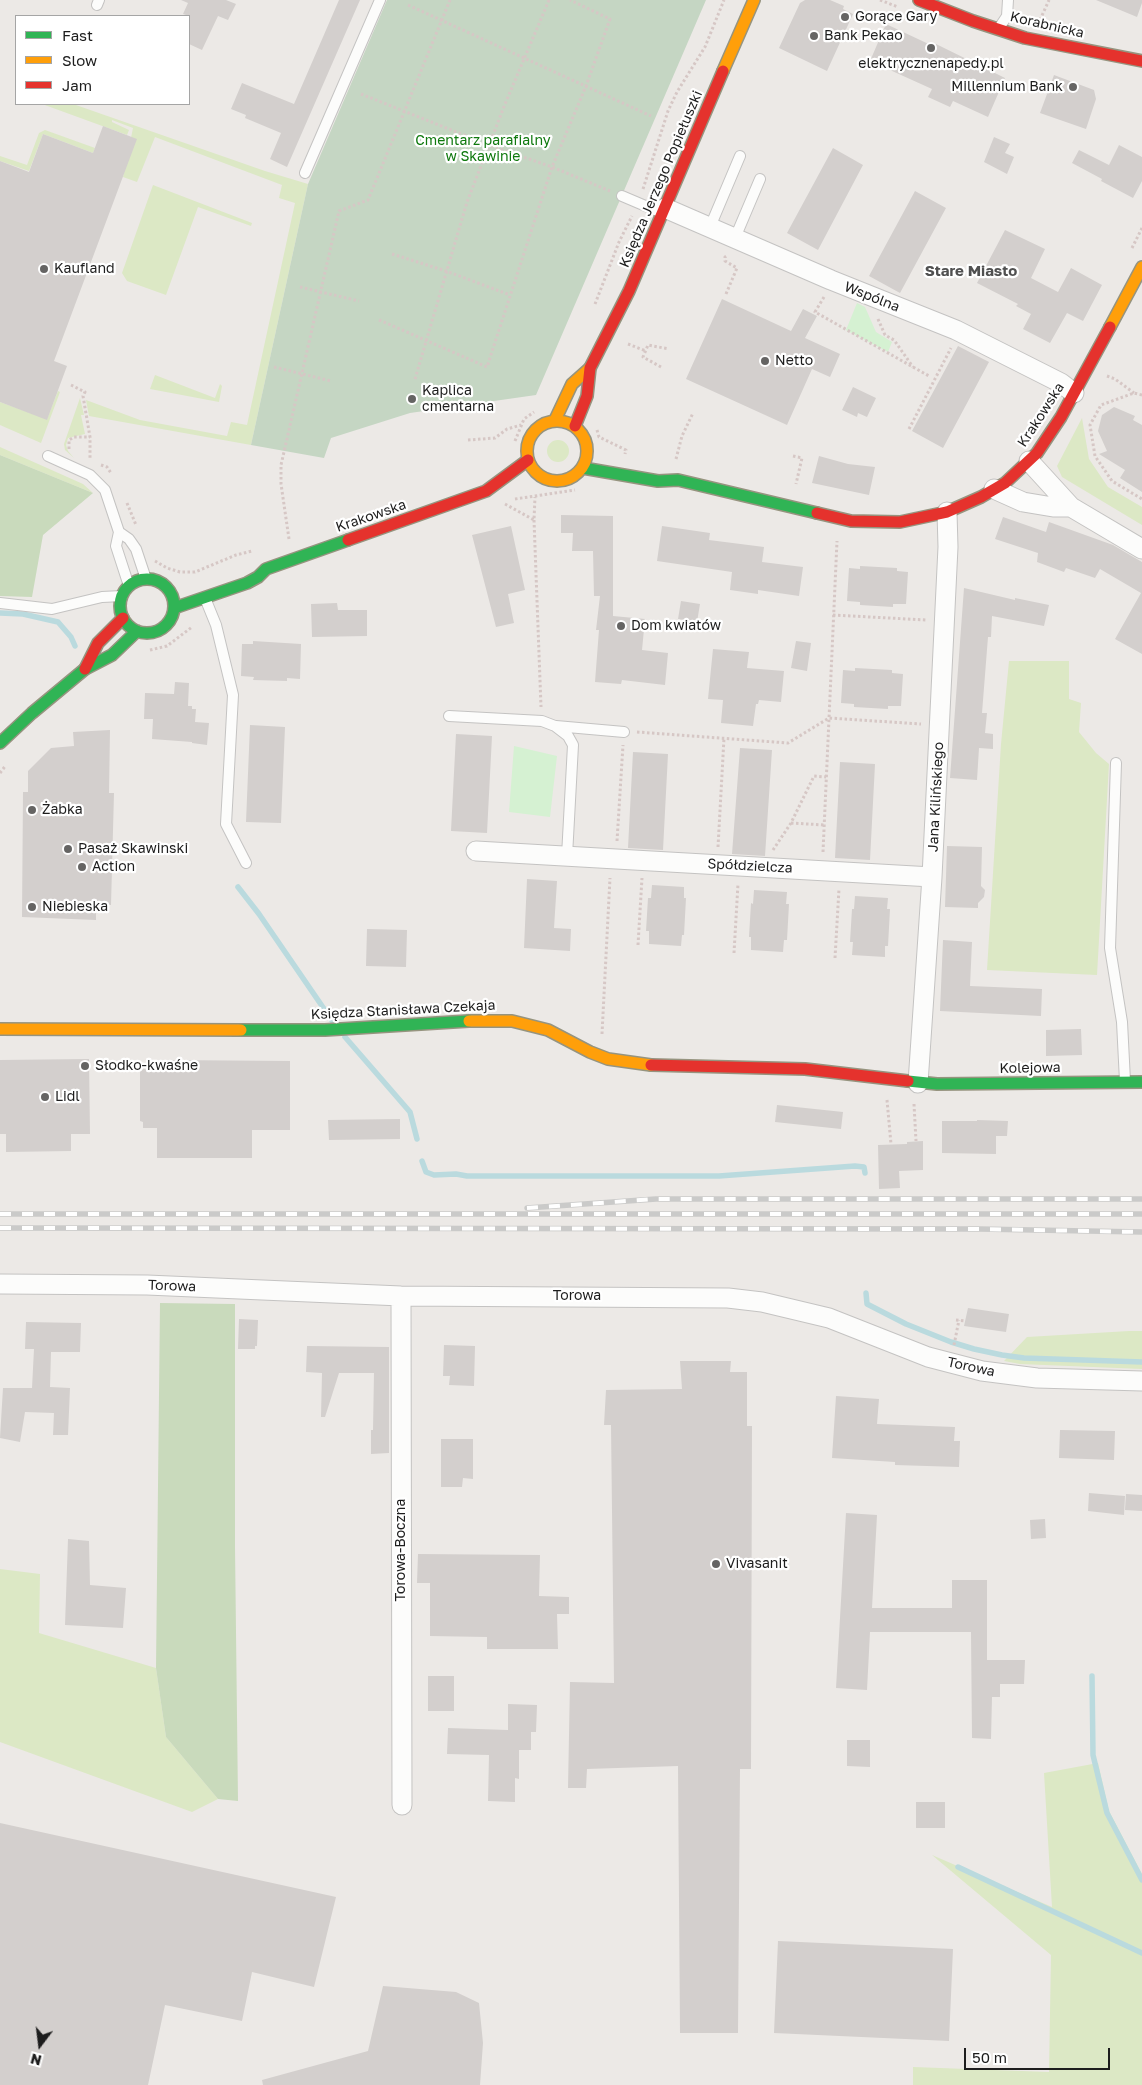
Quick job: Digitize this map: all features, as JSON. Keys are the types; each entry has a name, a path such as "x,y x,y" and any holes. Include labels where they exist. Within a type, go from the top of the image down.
{"street":[{"name":"Księdza Jerzego Popiełuszki","path":"575,426 587,396 590,368 629,291 754,0"},
{"name":"Korabnicka","path":"920,0 1025,38 1142,61"},
{"name":"Wspólna","path":"664,211 710,227 735,245 956,330 1061,383 1074,393"},
{"name":"Krakowska","path":"583,468 658,481 678,480 851,521 900,522 947,512 994,490 1017,473 1050,435 1142,268"},
{"name":"Księdza Jerzego Popiełuszki","path":"556,420 572,384 590,368"},
{"path":"556,420 566,421 575,426 586,440 588,450 583,468 568,479 559,481 542,477 528,460 527,451 532,433 546,422 556,420"},
{"path":"588,450 602,453"},
{"name":"Krakowska","path":"174,608 247,583 258,577 260,567 486,491 528,460"},
{"path":"1029,461 1071,507 1142,549"},
{"name":"Krakowska","path":"661,468 678,480"},
{"path":"527,484 542,477"},
{"path":"994,490 1023,502 1053,507 1071,507"},
{"name":"Krakowska","path":"486,491 504,491"},
{"name":"Jana Kilińskiego","path":"916,1090 932,877 948,547 947,512"},
{"path":"146,579 162,584 169,591 173,599 174,608 168,624 154,632 138,631 132,628 123,618 120,607 122,596 130,586 136,581 146,579"},
{"path":"169,591 182,586"},
{"path":"86,668 98,643 123,618"},
{"path":"0,744 32,713 86,668 112,655 138,631"},
{"name":"Spółdzielcza","path":"476,851 932,877"},
{"name":"Księdza Stanisława Czekaja","path":"0,1029 325,1030 483,1020 512,1021 548,1030 590,1052 627,1063 830,1071 916,1090"},
{"name":"Kolejowa","path":"916,1090 1142,1082"},
{"name":"Torowa","path":"0,1284 147,1285 401,1296 728,1298 762,1302 829,1318 928,1357 982,1371 1037,1378 1142,1381"},
{"name":"Torowa-Boczna","path":"401,1296 402,1805"}],"lane":[{"path":"306,173 380,0"},
{"path":"998,29 1007,16 1008,0"},
{"path":"710,227 740,156"},
{"path":"735,245 760,179"},
{"path":"622,196 664,211"},
{"path":"48,456 90,475 105,490 119,532 116,546 130,586"},
{"path":"119,532 136,549 146,579"},
{"path":"0,603 52,609 102,597 122,596"},
{"path":"205,597 214,618 233,694 226,824 246,863"},
{"path":"449,716 542,721 554,726 568,736 573,745 567,856"},
{"path":"554,726 624,732"},
{"path":"1116,763 1110,948 1122,1022 1125,1082"}],"path":[{"path":"289,540 281,484 281,465 339,211 368,200 440,19 450,0"},
{"path":"416,378 467,202 550,0"},
{"path":"379,320 487,368 552,167 586,86 610,19 570,0"},
{"path":"594,307 619,242 638,203 668,111 677,92 705,47 724,0"},
{"path":"1038,25 1049,0"},
{"path":"408,4 651,116"},
{"path":"361,94 489,146 552,167 622,196"},
{"path":"726,294 737,268 727,264 725,256 735,245"},
{"path":"392,254 446,271 510,295"},
{"path":"300,288 360,301"},
{"path":"825,296 815,313 929,376"},
{"path":"875,312 885,335 894,340 913,368"},
{"path":"628,344 646,351"},
{"path":"661,367 643,357 648,345 669,349"},
{"path":"909,429 954,345"},
{"path":"274,367 330,381"},
{"path":"71,385 85,392 83,396 90,437 90,460 84,457"},
{"path":"1142,395 1134,393 1101,405 1090,425 1095,456 1112,481 1142,499"},
{"path":"512,448 524,419 538,409"},
{"path":"676,458 682,436 693,413"},
{"path":"594,422 600,437 626,450"},
{"path":"468,440 495,438 508,429 522,424"},
{"path":"69,450 69,440 90,437"},
{"path":"793,456 802,458 797,479"},
{"path":"98,464 106,467 115,478"},
{"path":"534,520 502,502 584,490"},
{"path":"535,496 534,520 542,721"},
{"path":"126,501 137,528"},
{"path":"280,543 299,537"},
{"path":"835,958 831,871 824,825 837,547"},
{"path":"153,560 167,568 180,572 195,572 236,555 254,550"},
{"path":"833,615 934,621"},
{"path":"148,651 166,646 183,632 214,618"},
{"path":"602,1040 613,859 624,732 788,742 829,718 940,725"},
{"path":"717,864 724,738"},
{"path":"0,773 10,759"},
{"path":"761,867 791,823 814,776 826,777"},
{"path":"791,823 824,825"},
{"path":"638,945 643,860"},
{"path":"734,953 740,866"},
{"path":"916,1090 916,1141"},
{"path":"887,1096 890,1144"},
{"path":"953,1353 958,1320 965,1321"}],"green space":[{"name":"Cmentarz parafialny w Skawinie","path":"387,0 706,0 536,395 410,413 331,438 324,458 251,445 308,184"},
{"path":"45,105 76,105 265,171 308,184 251,445 89,416 86,400 140,420 227,436 231,422 247,425 295,203 279,198 282,185 155,137 137,182 123,177 133,128 112,120 112,122 129,130 127,135"},
{"path":"45,130 95,148 93,153 43,134 29,171 0,161 0,156 27,165 39,133"},
{"path":"153,185 252,223 251,226 198,207 166,295 127,281 122,273"},
{"path":"857,303 865,307 876,332 892,342 888,352 846,330"},
{"path":"155,375 215,398 220,384 222,386 219,402 150,389"},
{"path":"58,391 60,392 41,443 0,425 0,402 47,419"},
{"path":"80,398 84,415 81,415 85,434 68,438 66,445 74,458 65,450 64,444"},
{"path":"1082,418 1089,459 1108,487 1142,507 1142,525 1062,477 1057,466"},
{"path":"558,440 566,443 569,451 566,459 558,462 550,459 547,451 550,443"},
{"path":"0,447 83,484 93,493 0,455"},
{"path":"0,455 93,493 43,535 32,597 0,596"},
{"path":"1009,661 1069,661 1069,699 1081,703 1079,732 1096,753 1109,764 1097,975 987,970 1001,744"},
{"path":"514,746 557,756 550,817 509,812"},
{"path":"160,1303 235,1304 238,1801 218,1799 166,1737 156,1668"},
{"path":"1142,1331 1142,1369 1020,1364 1004,1361 1027,1337"},
{"path":"0,1569 40,1574 39,1633 156,1668 166,1737 218,1799 192,1812 0,1742"},
{"path":"1098,1763 1109,1811 1142,1874 1142,2085 913,2085 913,2067 1049,2072 1051,1955 932,1855 1052,1907 1044,1773"}],"building":[{"path":"181,0 226,0 236,4 228,20 218,16 202,50 190,44 190,15 183,14 188,3"},
{"path":"339,0 360,0 287,167 270,159 281,133 245,118 246,115 231,109 242,83 294,104"},
{"name":"Bank Pekao","path":"805,0 830,0 844,6 843,9 853,14 827,71 779,48 800,3"},
{"path":"1096,0 1142,0 1142,3 1137,17"},
{"path":"886,24 935,47 936,44 1005,78 988,117 953,101 950,107 928,97 932,89 870,61"},
{"path":"1054,75 1094,90 1096,99 1086,129 1040,113"},
{"name":"Kaufland","path":"103,126 137,139 54,361 67,366 47,420 0,402 0,161 29,172 43,134 93,153"},
{"path":"994,137 1010,144 1005,153 1014,157 1007,174 984,162"},
{"path":"1119,145 1142,157 1142,181 1133,198 1072,163 1079,150 1109,165"},
{"path":"833,148 863,165 818,250 787,233"},
{"path":"915,191 946,208 900,293 869,276"},
{"path":"1005,230 1045,249 1031,278 1058,292 1071,268 1102,285 1083,321 1067,313 1050,343 1023,329 1031,314 1016,306 1018,304 977,283"},
{"name":"Netto","path":"722,299 791,331 803,309 817,316 805,338 840,354 830,377 812,369 787,425 686,379"},
{"path":"958,346 989,362 943,448 912,431"},
{"path":"853,387 876,398 867,417 858,413 857,417 842,410"},
{"path":"1114,407 1135,416 1133,420 1142,425 1142,492 1120,478 1125,470 1099,454 1107,451 1098,431 1102,415"},
{"path":"819,456 848,464 875,467 869,495 812,483"},
{"path":"561,515 613,516 613,616 645,619 642,650 668,653 665,685 622,680 621,684 595,682 599,630 596,630 600,596 594,596 593,551 572,551 573,533 561,533"},
{"path":"1003,517 1046,532 1049,522 1113,545 1142,562 1142,654 1115,639 1141,593 1100,569 1095,578 1066,568 1064,572 1037,562 1038,553 995,539"},
{"path":"511,526 525,590 508,594 514,623 496,627 472,535"},
{"path":"662,526 710,533 709,540 764,547 762,562 803,567 799,596 758,590 758,594 730,590 732,572 657,561"},
{"path":"860,566 897,568 897,571 908,572 906,604 893,604 893,607 860,605 860,602 847,601 849,568 860,569"},
{"path":"964,588 1015,600 1015,598 1049,605 1044,626 992,616 991,637 988,637 982,713 987,713 985,733 993,734 993,749 979,748 977,780 950,778"},
{"path":"681,601 700,604 697,622 678,619"},
{"path":"337,603 338,610 367,610 367,636 312,637 311,604"},
{"path":"253,641 301,644 300,679 287,678 287,681 253,680 254,677 241,676 242,644 253,644"},
{"path":"796,641 811,643 807,671 791,668"},
{"path":"713,649 749,652 747,668 784,671 781,702 759,700 758,704 756,704 753,726 721,723 723,700 708,699"},
{"path":"855,668 892,670 892,673 903,674 901,706 888,706 888,709 854,707 854,704 841,703 843,670 855,671"},
{"path":"175,682 189,683 188,706 196,709 195,722 209,723 207,745 152,739 153,719 144,719 145,693 174,694"},
{"path":"250,725 285,727 281,823 246,822"},
{"name":"Pasaż Skawinski","path":"110,730 109,793 114,793 111,905 96,905 96,920 22,917 23,792 28,792 28,771 51,748 74,746 73,732"},
{"path":"456,734 492,736 487,833 451,831"},
{"path":"740,748 772,750 765,856 732,854"},
{"path":"633,752 668,754 663,850 628,848"},
{"path":"840,762 875,764 870,860 835,858"},
{"path":"947,846 982,847 981,886 985,890 984,897 978,903 978,908 945,907"},
{"path":"527,879 557,881 554,928 571,929 570,951 524,948"},
{"path":"652,885 684,887 684,898 686,898 684,935 682,935 681,946 649,944 649,931 646,931 648,898 651,898"},
{"path":"754,890 787,892 786,904 789,904 787,940 784,940 783,952 751,950 751,937 749,937 751,903 753,904"},
{"path":"855,896 888,898 887,909 890,909 888,946 885,946 885,957 852,955 853,942 850,942 852,909 854,909"},
{"path":"367,929 407,930 406,967 366,966"},
{"path":"943,940 972,942 970,986 1042,989 1041,1016 940,1011"},
{"path":"1081,1029 1082,1055 1046,1056 1046,1030"},
{"name":"Lidl","path":"89,1059 90,1134 71,1134 71,1151 6,1152 6,1134 0,1134 0,1060"},
{"path":"166,1060 290,1061 290,1130 252,1130 252,1158 157,1158 157,1128 143,1128 143,1122 140,1121 140,1064 166,1064"},
{"path":"777,1105 843,1112 841,1129 775,1122"},
{"path":"400,1119 400,1139 329,1140 328,1120"},
{"path":"942,1121 1008,1121 1007,1136 996,1136 996,1154 942,1153"},
{"path":"923,1141 923,1170 899,1171 900,1188 879,1189 878,1145 907,1144 907,1142"},
{"path":"968,1308 1009,1314 1006,1332 964,1326"},
{"path":"239,1319 258,1320 257,1346 255,1346 255,1349 238,1349"},
{"path":"26,1322 81,1323 80,1352 51,1352 50,1387 70,1388 68,1435 53,1435 54,1413 25,1412 20,1442 0,1438 3,1388 32,1388 34,1349 25,1349"},
{"path":"444,1345 475,1346 474,1386 449,1385 450,1376 443,1376"},
{"path":"307,1346 389,1347 389,1453 371,1454 374,1373 339,1373 325,1417 321,1417 322,1373 306,1372"},
{"path":"680,1361 731,1361 730,1372 747,1372 747,1426 752,1426 751,1769 740,1769 738,2033 680,2033 678,1766 587,1769 586,1788 568,1788 570,1682 614,1683 611,1425 604,1425 606,1390 682,1389"},
{"path":"836,1396 879,1399 877,1424 955,1427 954,1441 960,1441 959,1467 895,1465 895,1462 832,1458"},
{"path":"1060,1430 1115,1431 1114,1460 1059,1458"},
{"path":"441,1439 473,1439 473,1479 463,1478 462,1487 441,1487"},
{"path":"1089,1493 1125,1496 1124,1515 1088,1511"},
{"path":"1126,1494 1142,1495 1142,1511 1125,1510"},
{"path":"846,1513 877,1515 872,1608 952,1608 952,1580 987,1580 987,1660 1025,1660 1024,1684 1000,1684 1000,1697 992,1697 991,1739 972,1738 971,1632 870,1632 867,1690 836,1688"},
{"path":"1045,1519 1046,1538 1031,1539 1030,1520"},
{"path":"68,1539 89,1541 90,1585 126,1588 123,1628 65,1625"},
{"path":"418,1554 540,1555 539,1596 569,1597 569,1614 557,1614 558,1649 487,1649 487,1637 430,1636 430,1583 417,1583"},
{"path":"428,1676 454,1676 454,1711 428,1711"},
{"path":"508,1704 537,1705 536,1732 531,1732 531,1750 519,1750 519,1779 515,1778 515,1802 488,1801 489,1755 447,1754 448,1728 508,1730"},
{"path":"847,1740 870,1740 870,1767 847,1766"},
{"path":"916,1802 945,1802 945,1828 916,1828"},
{"path":"0,1823 336,1897 314,1987 252,1972 242,2021 165,2005 148,2085 0,2085"},
{"path":"778,1941 953,1949 949,2041 774,2033"},
{"path":"383,1986 456,1992 479,2003 483,2043 480,2085 263,2085 262,2080 368,2051"}],"waterway":[{"path":"0,613 23,614 58,622 71,637 75,646"},
{"path":"238,887 259,914 333,1022"},
{"path":"345,1037 410,1112 417,1139"},
{"path":"422,1161 426,1172 434,1175 456,1174 467,1176 719,1176 855,1166 864,1167 865,1173"},
{"path":"866,1293 867,1304 906,1324 974,1349 1024,1358 1142,1362"},
{"path":"1092,1676 1093,1755 1107,1813 1142,1880"},
{"path":"958,1867 1142,1953"}],"railway":[{"path":"527,1208 656,1199 1142,1199"},
{"path":"0,1214 1142,1214"},
{"path":"0,1228 979,1229 1142,1232"}],"traffic: fast":[{"path":"583,468 658,481 678,480 817,513"},
{"path":"174,608 247,583 258,577 266,569 348,540"},
{"path":"147,579 157,581 166,587 172,596 174,606 172,616 166,625 157,631 147,633 137,631 128,625 122,616 120,606 122,596 128,587 137,581 147,579"},
{"path":"0,743 32,713 85,669 112,655 137,631"},
{"path":"241,1030 325,1030 469,1021"},
{"path":"908,1081 937,1084 1142,1082"}],"traffic: slow":[{"path":"723,71 754,0"},
{"path":"1110,327 1142,267"},
{"path":"555,420 572,384 590,368"},
{"path":"551,421 563,421 574,426 582,434 587,445 587,451 585,463 574,476 563,481 551,481 540,476 532,468 527,457 527,445 532,434 540,426 551,421"},
{"path":"469,1021 512,1021 548,1030 590,1052 608,1059 651,1065"},
{"path":"0,1029 241,1030"}],"traffic: jam":[{"path":"919,0 973,21 1025,38 1142,61"},
{"path":"575,426 587,396 590,368 629,291 723,71"},
{"path":"817,513 851,521 900,522 947,512 981,497 1005,483 1037,453 1061,417 1110,327"},
{"path":"348,540 486,491 528,460"},
{"path":"85,669 98,643 123,618"},
{"path":"651,1065 805,1069 908,1081"}],"place":[{"name":"Gorące Gary","path":"845,17"},
{"name":"Bank Pekao","path":"814,36"},
{"name":"elektrycznenapedy.pl","path":"931,48"},
{"name":"Millennium Bank","path":"1073,87"},
{"name":"Kaufland","path":"44,269"},
{"name":"Netto","path":"765,361"},
{"name":"Kaplica cmentarna","path":"412,399"},
{"name":"Dom kwiatów","path":"621,626"},
{"name":"Żabka","path":"32,810"},
{"name":"Pasaż Skawinski","path":"68,849"},
{"name":"Action","path":"82,867"},
{"name":"Niebieska","path":"32,907"},
{"name":"Słodko-kwaśne","path":"85,1066"},
{"name":"Lidl","path":"45,1097"},
{"name":"Vivasanit","path":"716,1564"}],"district":[{"name":"Stare Miasto","path":"971,271"}]}
